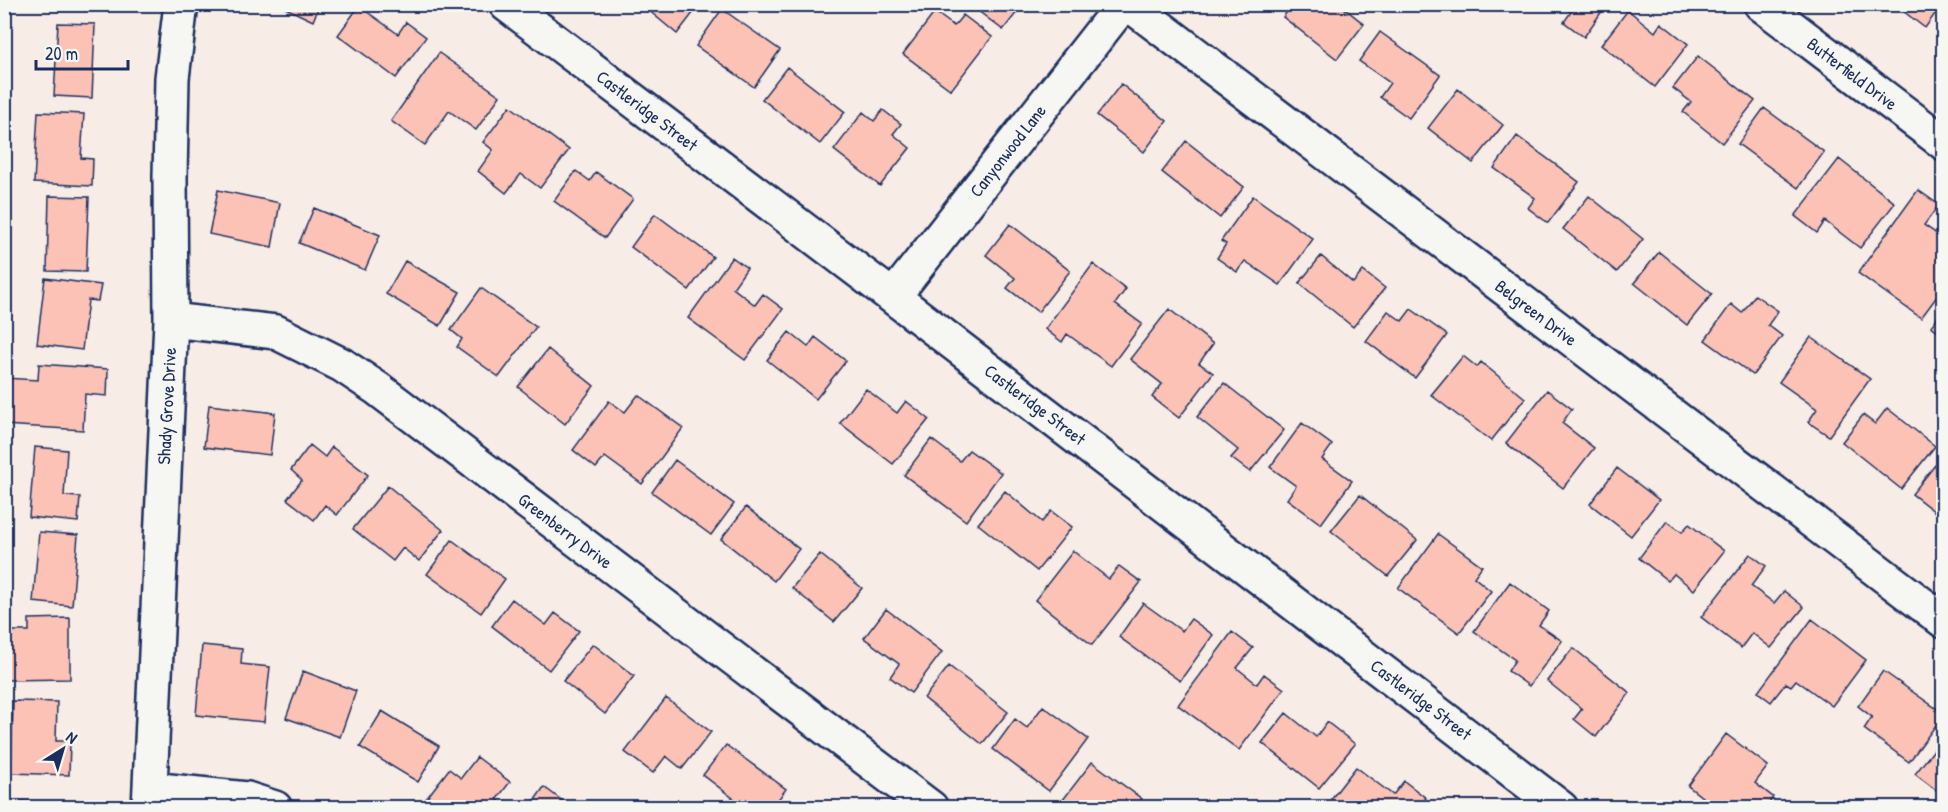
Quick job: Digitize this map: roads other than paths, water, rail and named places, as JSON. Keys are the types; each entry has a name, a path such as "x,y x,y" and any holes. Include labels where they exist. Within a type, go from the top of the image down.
{"street":[{"name":"Shady Grove Drive","path":"149,798 171,320 172,78 181,4"},
{"name":"Castleridge Street","path":"506,4 1561,807"},
{"name":"Canyonwood Lane","path":"893,297 1123,4"},
{"name":"Belgreen Drive","path":"1129,4 1944,621"},
{"name":"Butterfield Drive","path":"1761,4 1944,143"},
{"name":"Greenberry Drive","path":"171,320 276,332 342,364 931,807"},
{"path":"149,798 247,799 275,807"}]}
